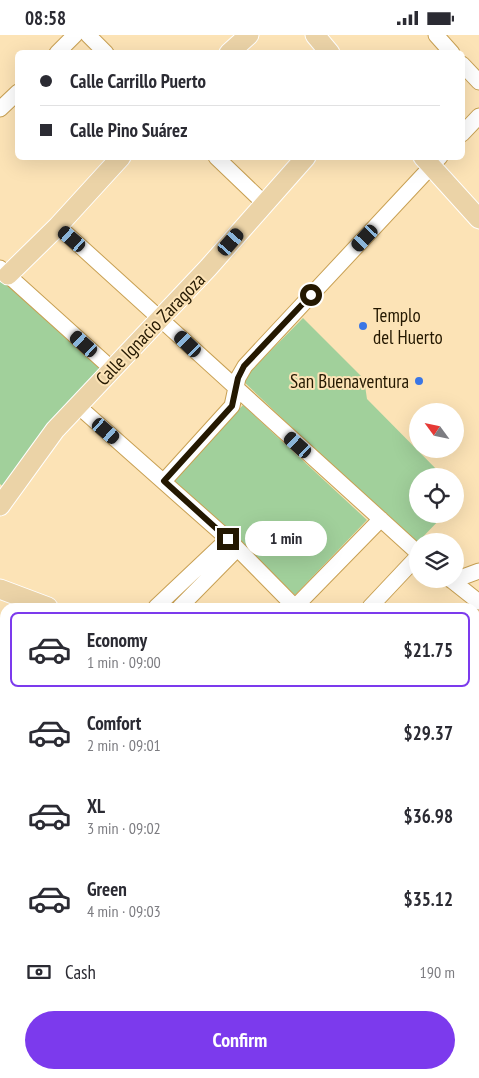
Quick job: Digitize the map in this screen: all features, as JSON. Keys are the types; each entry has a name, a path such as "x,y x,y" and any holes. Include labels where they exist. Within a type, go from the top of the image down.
{"main road":[{"path":"232,50 249,35"},
{"path":"315,35 328,50"},
{"path":"4,271 58,226 117,160"},
{"name":"Calle Ignacio Zaragoza","path":"3,494 55,430 161,318 303,160"},
{"path":"432,160 479,219"},
{"path":"0,589 37,603"}],"street":[{"path":"60,50 75,35"},
{"path":"88,35 103,50"},
{"path":"436,35 449,50"},
{"path":"465,67 479,82"},
{"path":"0,109 15,94"},
{"path":"465,131 479,117"},
{"path":"219,160 265,203"},
{"path":"164,481 232,406 237,391 238,378 244,366 432,160"},
{"path":"58,226 409,546"},
{"path":"4,271 112,369"},
{"path":"78,406 164,481 232,544 291,603"},
{"path":"299,603 381,519"},
{"path":"161,603 232,544"},
{"path":"183,603 232,544"},
{"path":"374,603 409,565"},
{"path":"464,576 479,571"},
{"path":"461,588 479,602"}],"green space":[{"path":"0,267 112,369 10,493 0,484"},
{"path":"303,318 364,379 367,399 409,442 409,458 425,458 435,468 409,468 409,523 436,523 427,533 409,533 409,539 242,380"},
{"path":"243,405 367,520 295,595 172,481"}],"place":[{"name":"Templo del Huerto","path":"363,326"},
{"name":"San Buenaventura","path":"419,381"}],"route":[{"path":"228,539 164,481 232,406 237,391 238,378 244,366 311,295"}]}
